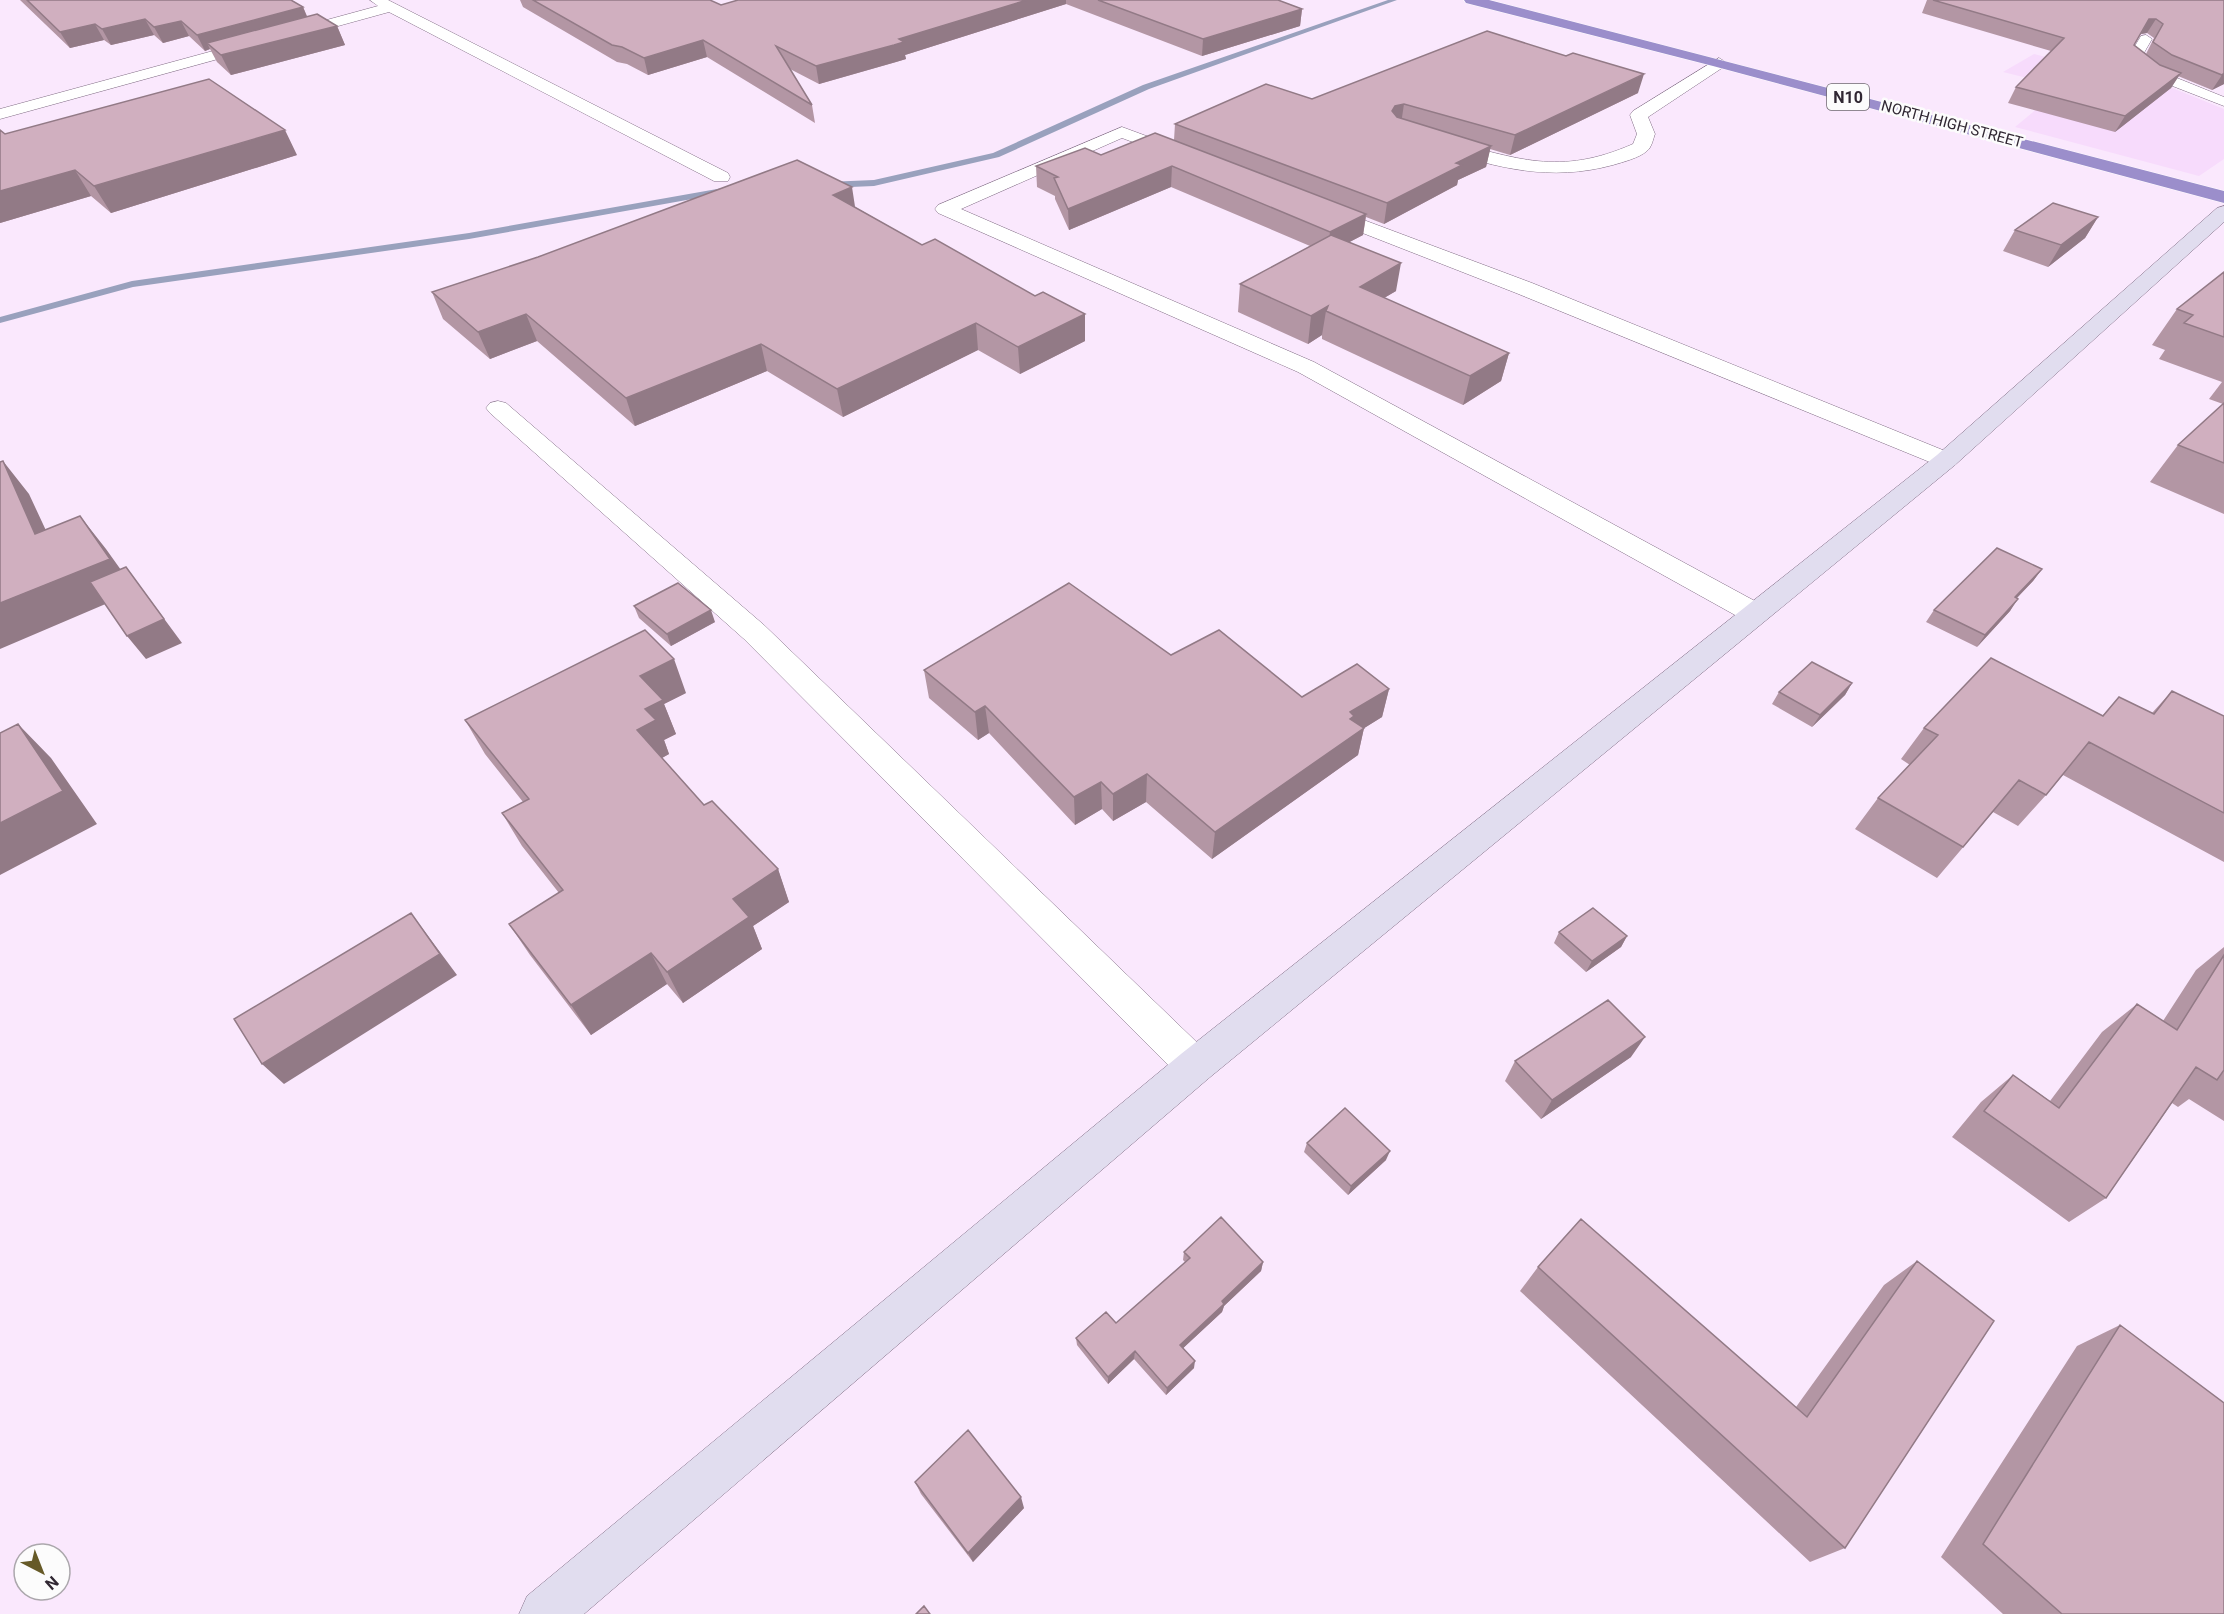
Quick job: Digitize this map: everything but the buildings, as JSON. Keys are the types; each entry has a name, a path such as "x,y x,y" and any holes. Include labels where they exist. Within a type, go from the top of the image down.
{"highway":[{"name":"NORTH HIGH STREET","path":"1471,0 1719,63 2224,197"}],"street":[{"path":"0,114 384,4 721,177"},
{"path":"1422,138 1490,160 1546,170 1584,167 1620,158 1641,147 1646,135 1638,115 1719,63"},
{"path":"1200,163 1122,132 945,209 1306,367 1754,613"},
{"path":"1300,202 1524,288 1946,460"},
{"path":"545,1614 1195,1066 1946,460 2224,212"},
{"path":"498,408 754,632 1195,1066"}],"lane":[{"path":"2146,39 2134,60 2157,75 2224,102"}],"shaded area":[{"path":"2034,54 2102,71 2113,64 2224,109 2224,159 2199,176 2015,127 2063,87 2003,72"}],"waterway":[{"path":"827,185 874,183 996,155 1146,87 1394,0"},
{"path":"0,320 132,284 469,236 734,189"}]}
